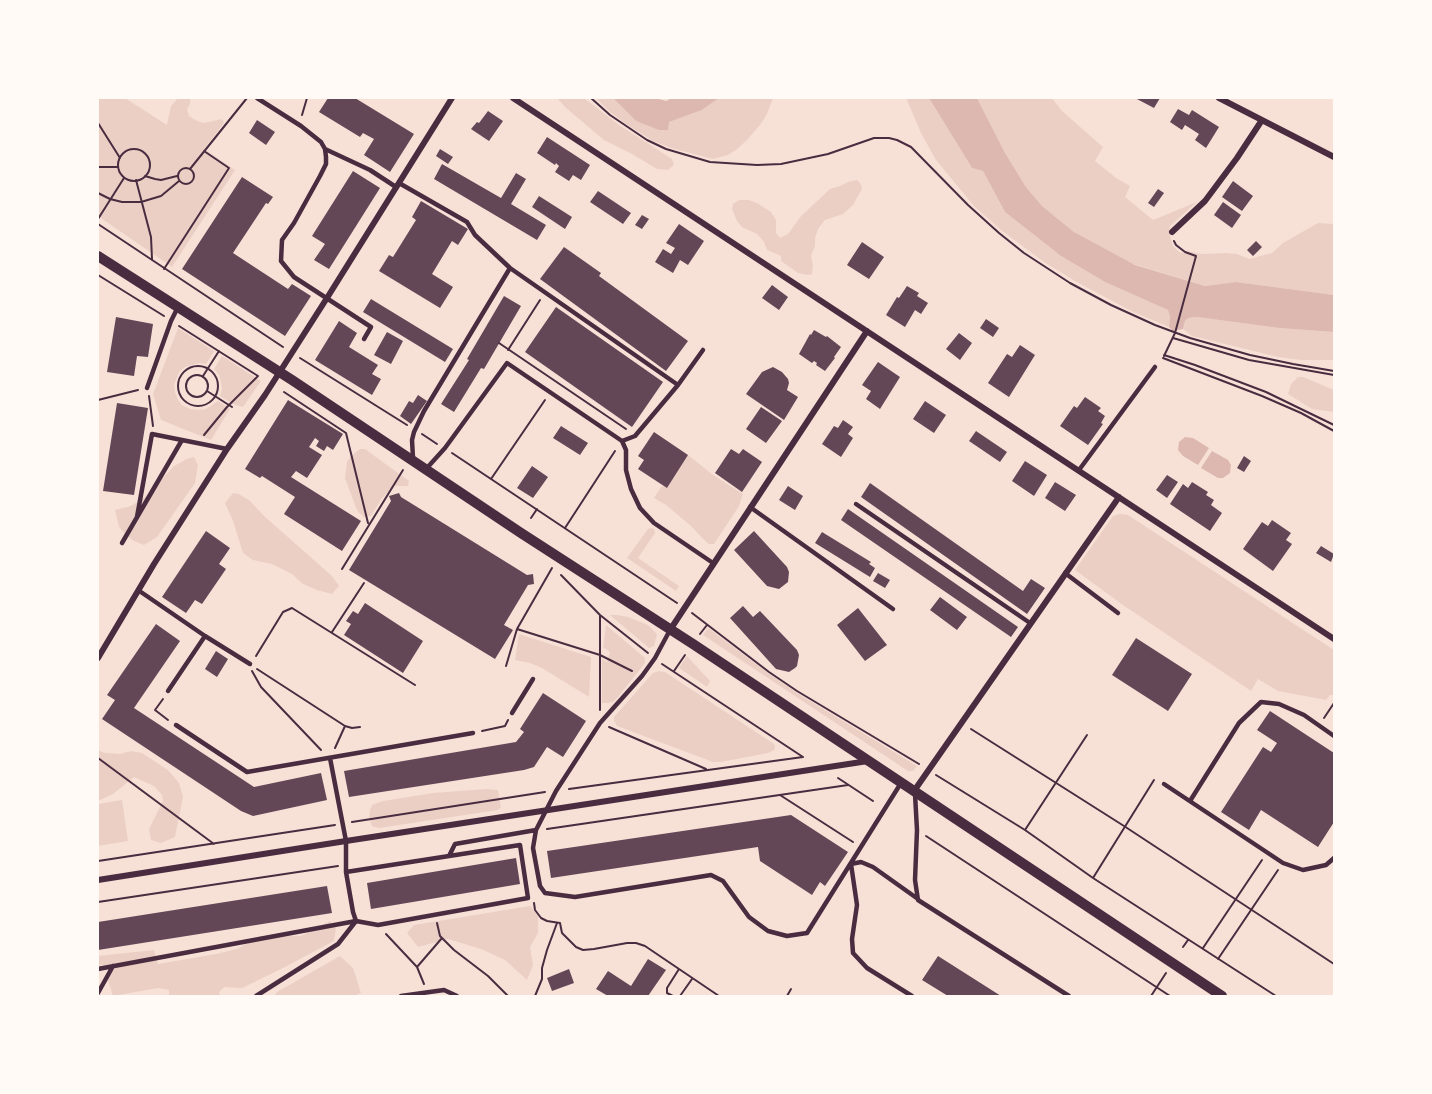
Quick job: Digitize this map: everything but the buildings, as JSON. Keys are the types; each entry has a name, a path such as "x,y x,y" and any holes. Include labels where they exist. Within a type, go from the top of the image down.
{"street":[{"path":"98,658 227,449 280,372 452,98"},
{"path":"513,98 1335,639"},
{"path":"1219,98 1335,157"},
{"path":"1172,232 1205,201 1262,120"},
{"path":"98,256 280,372 1222,996"},
{"path":"670,630 867,331"},
{"path":"914,791 1119,496"},
{"path":"98,880 868,761"}],"lane":[{"path":"257,98 301,126 321,142 325,149 326,164 282,240 281,261 294,277 371,327 364,339"},
{"path":"325,149 370,170 467,222 475,235 510,268 678,385"},
{"path":"414,461 412,440 424,411 510,268"},
{"path":"147,387 178,307"},
{"path":"622,441 635,436 678,385 703,350"},
{"path":"426,469 445,448 507,363 622,441 626,450 626,470 631,489 640,508 654,523 713,563"},
{"path":"1079,470 1155,368"},
{"path":"137,517 152,434 227,449"},
{"path":"122,543 182,440"},
{"path":"855,504 1030,623"},
{"path":"750,507 892,609"},
{"path":"1065,573 1118,613"},
{"path":"138,590 250,664"},
{"path":"670,630 642,676 600,723 556,791 536,830 533,848 540,886 544,893 575,897 711,875 723,881 749,917 768,931 787,936 807,933 902,783"},
{"path":"168,692 205,636"},
{"path":"512,713 533,679"},
{"path":"1190,801 1239,723 1261,702 1279,704 1304,715 1335,736"},
{"path":"176,725 247,772 473,733"},
{"path":"330,759 346,841 346,872 356,921"},
{"path":"1164,784 1283,863 1303,870 1326,865 1335,858"},
{"path":"914,791 917,830 915,880 918,900"},
{"path":"449,856 455,844 536,830"},
{"path":"98,969 356,921 378,925 528,898 520,845 346,872"},
{"path":"851,864 861,862 873,867 918,900 1069,996"},
{"path":"851,864 857,905 852,939 853,953 867,968 912,996"},
{"path":"256,996 338,944 356,921"},
{"path":"98,993 113,966"},
{"path":"401,996 444,990 457,996"}],"path":[{"path":"190,169 247,98"},
{"path":"301,126 302,111 307,98"},
{"path":"591,98 610,116 647,140 666,149 710,162 781,164 828,154 874,138 897,140 911,147 968,205 1024,253 1111,305 1175,333 1250,355 1335,371"},
{"path":"98,123 120,158"},
{"path":"132,149 146,155 150,164 145,176 136,180 124,178 118,167 120,158 132,149"},
{"path":"164,268 229,168 204,151"},
{"path":"98,166 118,167"},
{"path":"181,169 190,169 194,174 192,181 185,184 179,181 178,176 181,169"},
{"path":"145,176 161,180 178,176"},
{"path":"98,219 124,178"},
{"path":"136,180 151,237 152,260"},
{"path":"98,193 110,199 129,203 141,202 160,196 179,181"},
{"path":"98,224 286,349"},
{"path":"1155,368 1164,357 1175,333 1196,256 1176,245 1172,232"},
{"path":"508,350 545,292"},
{"path":"1173,338 1248,360 1335,375"},
{"path":"499,343 635,436"},
{"path":"203,376 219,351"},
{"path":"298,357 445,448 684,607 797,691 1024,830 1093,878 1276,996"},
{"path":"1164,357 1226,377 1283,400 1335,425"},
{"path":"1164,357 1282,405 1335,431"},
{"path":"198,366 208,369 215,376 217,383 218,390 215,396 211,402 204,405 191,405 185,402 178,392 179,379 187,370 198,366"},
{"path":"192,376 203,376 208,382 207,391 203,396 196,398 190,395 186,388 187,381 192,376"},
{"path":"198,442 258,376"},
{"path":"98,400 147,387 153,422 152,434"},
{"path":"207,391 230,406"},
{"path":"284,392 356,439"},
{"path":"491,479 550,392"},
{"path":"346,433 369,525"},
{"path":"565,528 622,441"},
{"path":"342,569 403,470"},
{"path":"531,518 537,509"},
{"path":"98,861 630,780 803,757 655,658 600,615 564,577 552,568 517,629 506,666"},
{"path":"332,632 364,583"},
{"path":"345,726 330,759 261,687 252,671 250,664 287,609 297,610 415,686"},
{"path":"600,615 600,723 708,770"},
{"path":"700,634 707,625"},
{"path":"517,629 600,655 642,676"},
{"path":"674,671 685,655"},
{"path":"250,664 345,726 360,727"},
{"path":"163,699 155,710 168,719"},
{"path":"1319,726 1335,703"},
{"path":"961,723 1335,964"},
{"path":"473,733 504,726"},
{"path":"1024,830 1087,735"},
{"path":"98,758 214,844"},
{"path":"838,778 873,801"},
{"path":"630,780 631,786"},
{"path":"1093,878 1154,780"},
{"path":"536,830 848,784"},
{"path":"780,795 861,847"},
{"path":"923,835 1170,996"},
{"path":"1203,948 1260,863"},
{"path":"98,902 346,864"},
{"path":"1218,959 1275,875"},
{"path":"534,903 541,918 559,924 562,933 576,947 583,950 627,943 645,946 719,996"},
{"path":"435,915 440,936 508,996"},
{"path":"535,996 542,979 542,968 547,950 559,924"},
{"path":"378,925 417,967 427,992"},
{"path":"417,967 442,938"},
{"path":"1183,947 1189,939"},
{"path":"671,996 667,993 667,988 679,969"},
{"path":"1151,996 1166,973"},
{"path":"680,996 692,978"},
{"path":"787,996 791,989"}],"shaded area":[{"path":"98,98 125,98 167,125 171,106 178,98 190,98 187,109 189,116 204,123 222,119 224,123 204,149 235,170 172,267 98,216"},
{"path":"557,98 584,98 619,125 672,159 674,165 668,170 657,169 604,140"},
{"path":"596,98 613,98 636,121 667,130 669,122 702,110 719,98 773,98 767,114 747,140 728,155 713,159 653,141 623,122"},
{"path":"613,98 655,98 666,101 672,98 719,98 702,110 669,122 668,130 659,130 636,121"},
{"path":"906,98 929,98 972,168 983,171 1005,212 1061,256 1105,282 1168,310 1169,327 1131,311 1075,281 1044,262 1001,230 974,206 936,160"},
{"path":"929,98 977,98 1005,153 1026,187 1042,206 1074,232 1135,265 1205,286 1236,282 1334,295 1334,332 1279,328 1197,317 1188,318 1183,329 1173,331 1169,327 1168,310 1105,282 1061,256 1005,212 983,171 972,168"},
{"path":"977,98 1052,98 1062,111 1103,147 1095,161 1130,186 1125,197 1153,220 1197,202 1170,226 1173,246 1179,252 1237,254 1249,259 1272,253 1283,243 1318,223 1334,224 1334,295 1236,282 1205,286 1130,263 1074,232 1042,206 1026,187 1005,153"},
{"path":"857,180 862,189 853,205 843,214 825,220 818,229 811,256 812,274 808,275 798,273 781,261 781,256 767,250 757,234 742,227 732,209 733,204 739,200 757,203 771,212 776,220 776,233 780,238 788,234 801,216 830,189"},
{"path":"1197,317 1279,328 1334,332 1334,360 1278,357 1192,336 1183,329 1185,321 1188,318"},
{"path":"178,328 214,351 206,364 199,363 185,367 179,372 174,385 178,400 190,409 206,409 218,401 230,409 211,440 161,420 153,394"},
{"path":"222,356 261,381 243,407 220,396 221,382 214,369"},
{"path":"1298,377 1334,390 1334,412 1312,409 1288,394 1291,384"},
{"path":"1185,437 1193,438 1209,448 1198,465 1178,450 1179,442"},
{"path":"360,449 365,449 409,481 408,486 394,486 382,498 371,516 364,517 358,512 345,478 347,462"},
{"path":"1212,451 1228,460 1231,465 1230,473 1223,478 1218,478 1201,468"},
{"path":"688,455 713,475 743,494 739,506 714,544 709,544 666,505 654,498 661,487 667,488"},
{"path":"194,457 198,465 195,483 157,537 144,545 127,536 119,527 115,510 131,506 144,498 174,466"},
{"path":"233,493 250,501 332,576 339,586 332,594 303,584 292,574 272,564 253,560 243,553 225,503"},
{"path":"1128,515 1334,650 1334,695 1330,695 1326,700 1278,691 1258,679 1251,691 1075,570 1113,516"},
{"path":"651,528 655,533 638,558 679,586 676,591 627,558"},
{"path":"610,615 628,617 648,625 657,634 654,646 649,648"},
{"path":"606,625 645,658 645,663 613,702 602,703 602,659 607,662 610,652 603,647"},
{"path":"708,628 797,693 917,766 913,771 908,771 703,635"},
{"path":"519,634 591,657 589,697 542,668 515,660"},
{"path":"687,656 710,681 707,687 679,668"},
{"path":"665,672 774,744 774,750 713,762 617,726 614,717 653,673"},
{"path":"98,750 105,753 120,754 131,751 142,753 168,770 179,783 183,797 175,837 161,843 151,840 149,829 163,801 162,795 154,786 134,777 113,794 98,801"},
{"path":"498,790 501,807 498,810 379,828 372,826 369,818 372,805 383,801 433,793"},
{"path":"122,800 128,841 98,846 98,804"},
{"path":"530,906 538,916 538,933 530,947 533,965 527,980 505,960 481,949 448,939 418,947 407,933 414,925"},
{"path":"330,921 336,928 334,941 242,988 224,987 219,992 220,996 169,996 169,990 158,988 113,996 108,980 113,968 98,966 98,956 154,950 158,964 216,954 237,949 260,936 301,936"},
{"path":"340,956 353,968 361,993 354,996 274,996 277,992"}]}
